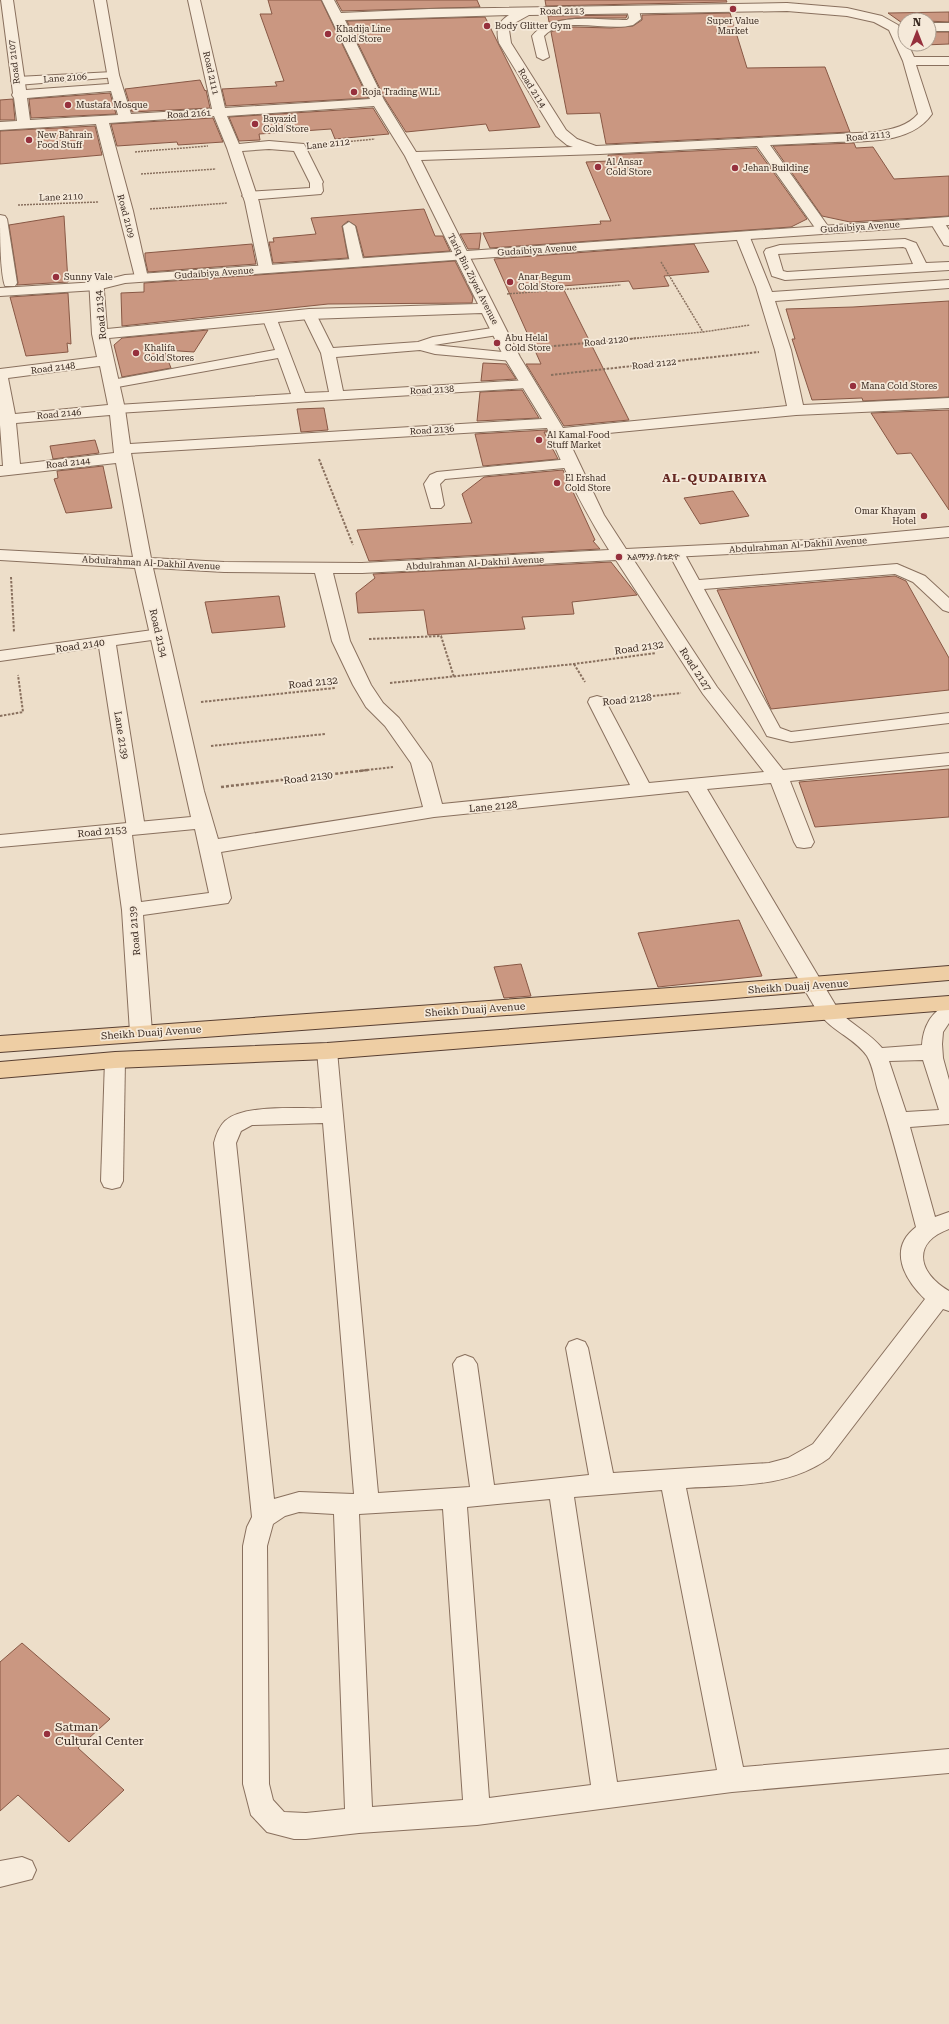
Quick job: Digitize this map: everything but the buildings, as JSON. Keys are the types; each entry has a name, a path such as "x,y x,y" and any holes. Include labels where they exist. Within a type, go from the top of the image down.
{"main road":[{"name":"Sheikh Duaij Avenue","path":"0,1044 141,1032 812,985 949,973"},
{"path":"0,1070 115,1060 327,1051 828,1011 949,1003"}],"street":[{"name":"Road 2107","path":"7,0 18,95 24,124"},
{"path":"100,0 115,81 125,117"},
{"name":"Road 2111","path":"194,0 219,112 241,168 250,199 266,269"},
{"name":"Tariq Bin Ziyad Avenue","path":"328,0 378,102 397,136 412,156 483,302 526,381 555,428 570,464 595,515 623,555"},
{"name":"Road 2113","path":"337,17 633,10 786,4 847,6 897,27"},
{"name":"Road 2114","path":"525,12 504,24 502,30 508,49 561,133 566,138 580,145 600,150"},
{"path":"937,27 949,27"},
{"name":"Road 2113","path":"412,156 600,150 893,134 920,121 925,114 906,52"},
{"path":"909,61 949,61"},
{"path":"18,95 115,81"},
{"name":"Road 2161","path":"0,126 101,118 378,102"},
{"name":"Road 2109","path":"101,118 141,278"},
{"path":"761,142 823,229"},
{"name":"Lane 2112","path":"233,146 268,145 299,147"},
{"path":"299,147 317,186"},
{"path":"0,219 3,286"},
{"path":"943,222 949,242"},
{"name":"Gudaibiya Avenue","path":"3,286 97,282 823,229 943,222"},
{"path":"742,235 783,350 796,410"},
{"name":"Road 2134","path":"97,282 100,334 117,409 142,563 160,634 194,791 204,822 221,898 132,910"},
{"path":"765,297 949,284"},
{"path":"100,334 269,317 483,302"},
{"name":"Road 2148","path":"0,374 105,361"},
{"name":"Road 2144","path":"0,378 4,419 6,470 123,453"},
{"path":"555,428 796,410 949,403"},
{"name":"Road 2146","path":"4,419 117,409"},
{"name":"Road 2136","path":"123,453 311,438 555,428"},
{"name":"Abdulrahman Al-Dakhil Avenue","path":"0,555 224,567 323,569 810,546 946,536"},
{"name":"Road 2127","path":"623,555 710,690 778,777 804,842"},
{"path":"323,569 341,641 362,685 376,707 392,722 421,763 434,811"},
{"name":"Road 2128","path":"597,702 643,791"},
{"path":"778,777 949,759"},
{"name":"Lane 2128","path":"210,847 434,811 778,777"},
{"path":"695,786 828,1011"},
{"name":"Road 2153","path":"0,841 204,822"},
{"name":"Road 2139","path":"129,829 132,910 141,1032"}],"lane":[{"path":"543,57 538,36 543,29 566,23 629,23 635,19 633,10"},
{"name":"Lane 2106","path":"17,81 115,81"},
{"path":"250,199 317,186"},
{"path":"349,226 357,263"},
{"path":"922,268 911,246 905,244 788,249 771,252 777,273 785,276 922,268 949,266"},
{"path":"309,314 328,353 337,396"},
{"path":"269,317 300,398"},
{"path":"328,353 420,346 433,341 499,331"},
{"path":"420,346 435,350 511,354"},
{"path":"112,384 283,353"},
{"name":"Road 2138","path":"117,409 337,396 526,381"},
{"path":"436,505 432,484 435,478 442,475 570,464"},
{"path":"676,552 773,732 790,737 949,718"},
{"path":"693,585 897,568 919,579 949,607"},
{"name":"Road 2140","path":"0,656 160,634"},
{"name":"Lane 2139","path":"107,642 129,829"},
{"path":"828,1011 838,1022 864,1040 877,1056 898,1120 927,1229"},
{"path":"949,1012 936,1025 931,1038 932,1052 949,1110"},
{"path":"327,1051 333,1115 356,1504 359,1820"},
{"path":"877,1056 932,1052"},
{"path":"112,1181 115,1060"},
{"path":"264,1517 225,1143 230,1127 240,1121 252,1118 333,1115"},
{"path":"898,1120 949,1117"},
{"path":"949,1220 927,1229 917,1238 912,1250 911,1263 916,1275 925,1288 944,1300 821,1451 806,1462 783,1470 768,1473 604,1484 483,1496 356,1504 298,1502 278,1508 264,1517 259,1527 256,1546 256,1784 261,1806 277,1823 294,1826 478,1812 732,1780 949,1761"},
{"path":"577,1348 604,1484"},
{"path":"465,1364 483,1496"},
{"path":"672,1480 732,1780"},
{"path":"561,1488 606,1796"},
{"path":"454,1497 478,1812"}],"path":[{"name":"Lane 2112","path":"299,147 397,136"},
{"path":"109,154 233,146"},
{"path":"115,175 241,168"},
{"path":"124,206 250,199"},
{"name":"Lane 2110","path":"15,206 124,206"},
{"path":"649,242 703,332"},
{"path":"483,302 620,285"},
{"name":"Road 2120","path":"511,354 703,332 774,322"},
{"name":"Road 2122","path":"526,381 783,350"},
{"path":"311,438 362,568"},
{"path":"341,641 441,636 454,677"},
{"name":"Road 2132","path":"174,704 454,677 574,664 684,649"},
{"name":"Road 2128","path":"597,702 710,690"},
{"path":"0,716 23,712"},
{"path":"185,749 325,734"},
{"name":"Road 2130","path":"194,791 421,763"}],"place":[{"name":"Super Value Market","path":"733,9"},
{"name":"Body Glitter Gym","path":"487,26"},
{"name":"Khadija Line Cold Store","path":"328,34"},
{"name":"Roja Trading WLL","path":"354,92"},
{"name":"Mustafa Mosque","path":"68,105"},
{"name":"Bayazid Cold Store","path":"255,124"},
{"name":"New Bahrain Food Stuff","path":"29,140"},
{"name":"Al Ansar Cold Store","path":"598,167"},
{"name":"Jehan Building","path":"735,168"},
{"name":"Sunny Vale","path":"56,277"},
{"name":"Anar Begum Cold Store","path":"510,282"},
{"name":"Abu Helal Cold Store","path":"497,343"},
{"name":"Khalifa Cold Stores","path":"136,353"},
{"name":"Mana Cold Stores","path":"853,386"},
{"name":"Al Kamal Food Stuff Market","path":"539,440"},
{"name":"El Ershad Cold Store","path":"557,483"},
{"name":"Omar Khayam Hotel","path":"924,516"},
{"name":"አልማንያ ስቱድዮ","path":"619,557"},
{"name":"Satman Cultural Center","path":"47,1734"}],"district":[{"name":"AL-QUDAIBIYA","path":"715,478"}]}
